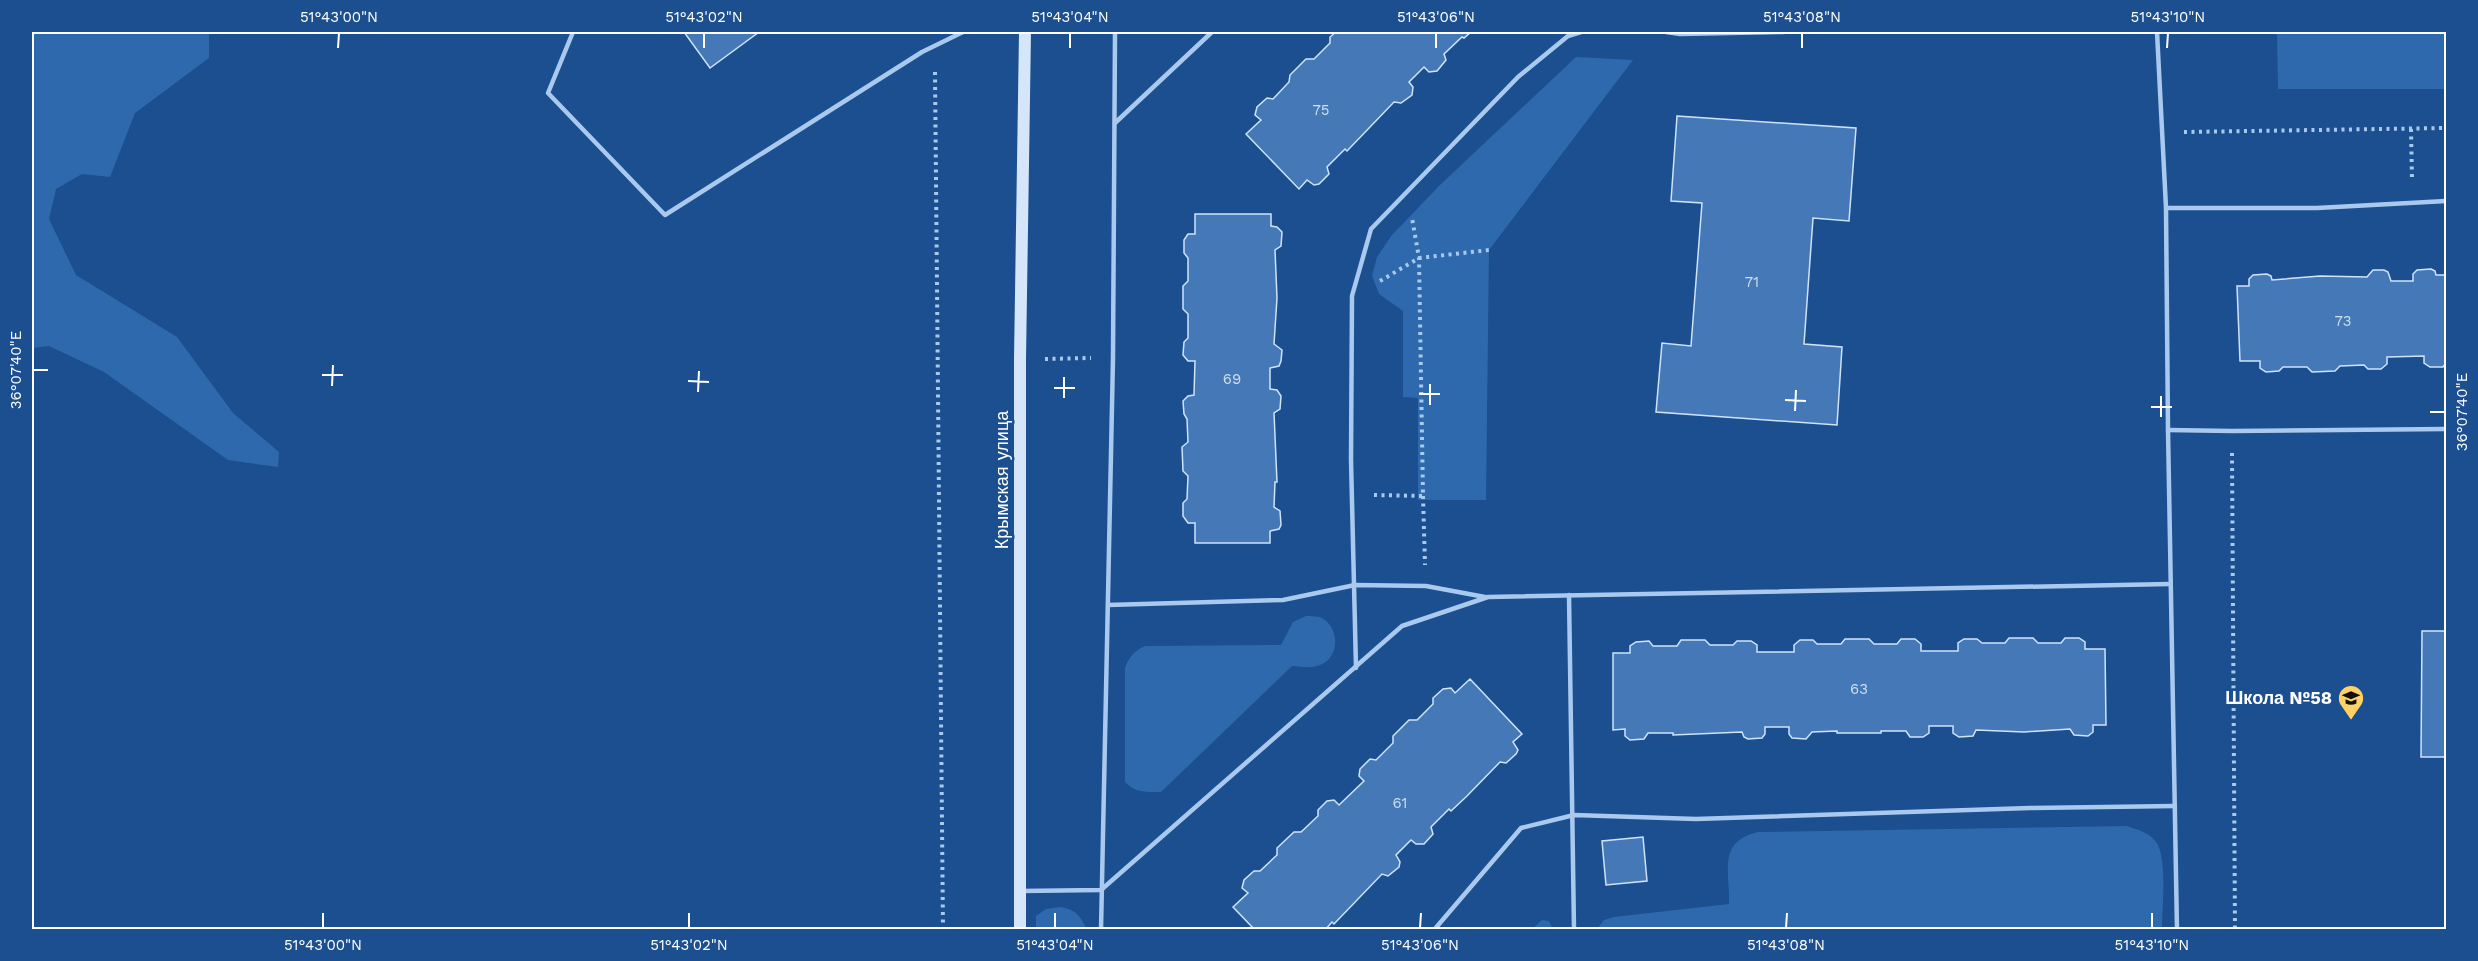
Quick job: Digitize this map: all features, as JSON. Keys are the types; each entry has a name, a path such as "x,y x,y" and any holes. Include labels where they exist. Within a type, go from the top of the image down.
{"street":[{"name":"Крымская улица","path":"1020,930 1020,359 1025,32"}],"lane":[{"path":"573,32 548,93 665,215 922,52 963,32"},
{"path":"1101,930 1113,358 1115,32"},
{"path":"1115,123 1212,32"},
{"path":"1356,668 1352,495 1352,296 1371,229 1518,77 1568,36 1581,32"},
{"path":"1666,32 1784,32"},
{"path":"2157,32 2166,207 2177,930"},
{"path":"2166,207 2317,208 2446,201"},
{"path":"2168,430 2446,429"},
{"path":"1108,605 1283,600 1355,585 1426,586 1488,597 2170,584"},
{"path":"1569,596 1574,930"},
{"path":"1020,891 1101,890 1402,626 1488,597"},
{"path":"1434,930 1521,828 1574,815 1696,819 2175,806"}],"path":[{"path":"934,47 943,930"},
{"path":"2162,132 2446,128"},
{"path":"2411,129 2413,202"},
{"path":"1408,190 1419,258 1426,586"},
{"path":"1352,296 1419,258 1489,250"},
{"path":"1020,359 1113,358"},
{"path":"2232,431 2235,930"},
{"path":"1352,495 1423,496"}],"shaded area":[{"path":"32,32 209,32 209,58 135,113 110,177 82,174 56,189 49,219 76,275 177,337 233,413 279,452 278,467 228,460 104,372 49,346 32,348"},
{"path":"2277,32 2446,32 2446,89 2278,89"},
{"path":"1576,57 1633,60 1489,250 1486,500 1418,500 1418,398 1403,397 1403,311 1379,294 1372,276 1377,257 1392,235 1440,185"},
{"path":"1306,616 1320,617 1331,626 1334,632 1333,653 1324,663 1308,667 1292,666 1161,792 1137,790 1125,782 1125,668 1135,652 1145,646 1281,645 1293,622"},
{"path":"2127,826 2148,835 2158,845 2161,853 2162,929 1597,929 1604,920 1614,917 1729,904 1728,869 1731,850 1745,837 1758,832"},
{"path":"1060,907 1076,913 1086,929 1036,929 1036,916 1046,909"},
{"path":"1542,920 1549,921 1553,929 1532,929"}],"building":[{"path":"684,32 759,32 710,68"},
{"path":"1336,32 1471,32 1464,38 1462,37 1444,54 1446,60 1437,71 1429,72 1424,67 1409,82 1413,87 1412,95 1401,103 1394,102 1347,151 1345,149 1327,167 1329,174 1319,184 1314,185 1307,180 1299,189 1246,134 1261,120 1255,115 1257,107 1267,98 1273,99 1289,82 1290,75 1306,59 1314,59 1330,43 1330,37"},
{"path":"1677,116 1856,128 1849,221 1813,218 1804,344 1842,347 1837,425 1656,412 1662,343 1691,346 1702,203 1671,201"},
{"path":"1195,214 1271,214 1271,226 1277,227 1282,232 1281,246 1275,250 1277,298 1274,344 1282,350 1279,366 1270,368 1270,389 1277,390 1281,396 1280,409 1274,413 1277,482 1275,482 1274,507 1280,511 1281,525 1279,529 1270,531 1270,543 1195,543 1195,523 1188,523 1183,516 1183,503 1187,499 1188,476 1183,471 1182,447 1188,442 1183,401 1188,396 1194,395 1195,361 1188,361 1183,355 1184,342 1188,338 1188,314 1183,309 1183,286 1188,281 1188,258 1184,253 1184,240 1188,234 1195,234"},
{"path":"2431,269 2436,275 2446,275 2446,363 2443,367 2430,367 2424,363 2424,356 2387,357 2387,364 2381,369 2368,369 2364,365 2340,366 2335,371 2312,372 2307,367 2283,367 2279,371 2266,372 2260,368 2260,361 2240,361 2237,286 2249,286 2249,279 2253,275 2267,274 2272,280 2320,276 2367,277 2373,270 2384,270 2388,272 2391,281 2413,281 2413,274 2417,270"},
{"path":"2422,631 2446,631 2446,757 2421,757"},
{"path":"2009,638 2033,638 2038,643 2061,643 2065,638 2079,638 2085,642 2085,649 2105,649 2106,725 2093,725 2093,732 2088,736 2074,735 2070,729 2024,732 1976,730 1973,736 1959,737 1953,733 1953,726 1929,726 1929,733 1923,737 1910,737 1906,731 1837,733 1837,731 1812,732 1806,739 1792,738 1789,734 1789,727 1765,727 1765,734 1762,738 1748,739 1742,732 1673,735 1673,733 1648,733 1644,739 1630,740 1625,736 1625,729 1613,730 1613,653 1630,653 1630,646 1636,642 1649,641 1653,646 1677,646 1681,640 1705,640 1710,645 1733,645 1737,641 1751,641 1757,645 1757,652 1794,652 1794,645 1800,640 1813,640 1817,644 1841,644 1845,639 1869,639 1874,644 1897,644 1901,639 1915,639 1921,644 1921,651 1958,651 1958,643 1964,639 1977,639 1982,643 2005,643"},
{"path":"1470,679 1522,734 1513,742 1518,750 1516,754 1506,763 1500,762 1451,811 1449,809 1431,827 1433,834 1424,844 1416,844 1411,840 1396,855 1400,862 1399,867 1388,876 1382,874 1334,924 1332,922 1325,930 1255,930 1233,907 1248,893 1242,888 1244,880 1254,871 1260,871 1277,855 1277,848 1294,832 1301,832 1318,816 1318,810 1327,801 1334,800 1339,805 1364,781 1359,776 1360,769 1370,759 1376,760 1393,743 1393,736 1409,720 1417,720 1433,704 1433,698 1443,689 1451,688 1455,693"},
{"path":"1643,837 1647,881 1606,885 1602,841"}],"place":[{"name":"Школа №58","path":"2351,721"}]}
